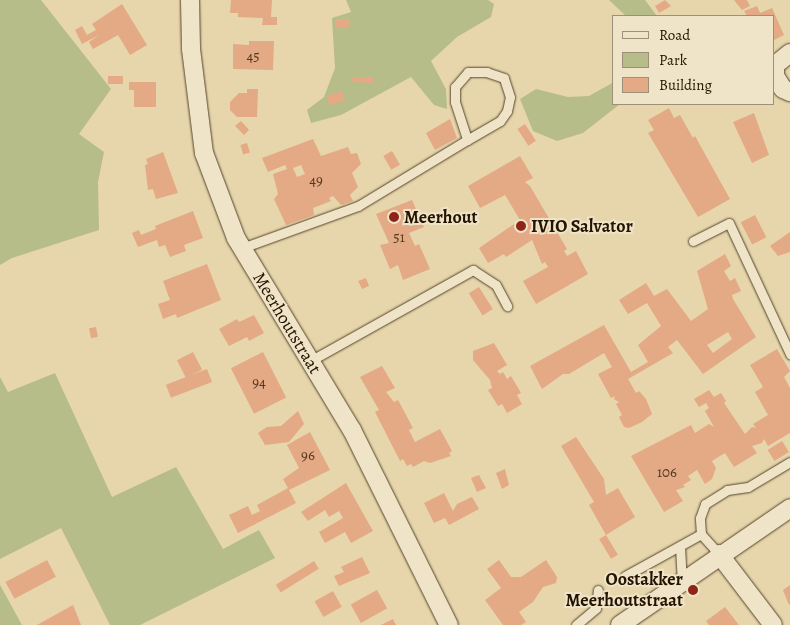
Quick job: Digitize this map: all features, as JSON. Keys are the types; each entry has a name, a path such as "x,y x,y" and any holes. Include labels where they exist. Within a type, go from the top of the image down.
{"street":[{"name":"Meerhoutstraat","path":"190,0 191,49 204,153 242,248 352,430 449,625"},
{"path":"790,53 775,65 775,76 783,89 790,92"},
{"path":"620,625 719,554 790,508"},
{"path":"719,554 774,625"}],"lane":[{"path":"242,248 358,206 467,140 500,120 507,111 510,97 504,78 488,72 468,72 455,87 455,102 467,140"},
{"path":"693,241 729,224 790,354"},
{"path":"310,360 473,270 496,285 507,306"},
{"path":"719,554 701,534 700,518 705,504 727,490 748,487 790,462"},
{"path":"626,576 670,549 680,546 701,534"},
{"path":"680,546 682,580"},
{"path":"576,625 596,608 598,590"}],"green space":[{"path":"0,0 41,0 111,89 79,134 104,152 98,182 99,230 12,258 0,265"},
{"path":"346,0 488,0 494,4 491,17 457,37 431,61 446,89 447,109 434,105 411,77 341,115 311,123 307,110 324,97 335,68 332,18 351,12"},
{"path":"609,0 645,0 656,15 625,15"},
{"path":"612,83 612,105 619,105 583,133 557,141 533,131 520,99 536,89 568,97 589,96"},
{"path":"55,373 112,497 176,467 223,549 259,530 275,558 140,625 110,625 61,528 0,559 0,377 8,392"},
{"path":"0,585 22,625 0,625"}],"building":[{"path":"231,0 272,0 271,17 277,17 277,25 262,25 263,18 238,17 238,13 230,13"},
{"path":"665,0 671,6 659,13 655,6"},
{"path":"734,0 747,0 750,6 742,10"},
{"path":"122,4 147,45 130,55 118,35 93,49 89,42 99,35 82,44 75,30 82,26 87,35 96,30 92,24"},
{"path":"757,6 760,13 772,8 784,35 775,40 775,15 746,15 744,11"},
{"path":"335,19 350,19 350,28 335,28"},
{"path":"249,41 274,41 273,70 233,69 233,44 249,45"},
{"path":"108,76 123,76 123,84 108,84"},
{"path":"352,77 373,77 373,83 352,82"},
{"path":"129,82 156,82 156,107 134,107 134,90 129,90"},
{"path":"247,89 258,89 257,117 237,117 230,110 230,102 239,93 247,93"},
{"path":"342,91 345,101 330,105 327,96"},
{"path":"669,108 674,118 680,115 693,138 695,136 730,199 698,217 648,133 654,130 648,120"},
{"path":"754,113 769,155 752,163 733,122"},
{"path":"450,119 457,138 435,150 426,133"},
{"path":"241,121 249,130 244,135 235,126"},
{"path":"525,124 536,141 528,146 517,129"},
{"path":"313,139 321,156 348,147 351,154 357,153 361,164 352,173 358,187 350,195 353,201 341,205 333,196 329,198 331,201 313,208 314,215 286,225 274,199 278,194 273,174 287,169 285,165 268,172 262,158","holes":["301,165 305,174 297,177 293,168"]},
{"path":"247,143 250,153 243,155 240,145"},
{"path":"392,151 400,165 391,170 383,156"},
{"path":"163,152 178,193 156,199 153,189 148,190 145,165 148,164 146,159"},
{"path":"520,156 533,178 525,182 530,186 567,249 564,251 567,256 576,251 588,274 536,304 523,281 548,267 545,262 542,264 532,240 506,257 504,254 488,263 479,248 520,220 505,195 480,208 468,186"},
{"path":"412,200 424,227 409,233 415,246 419,244 430,269 403,280 398,265 390,269 380,245 389,243 376,214"},
{"path":"193,211 203,238 184,245 186,251 170,257 165,245 159,247 157,240 138,247 132,233 139,230 141,235 156,229 155,226"},
{"path":"755,215 766,237 752,245 741,222"},
{"path":"790,232 790,252 778,256 770,246"},
{"path":"725,254 731,266 724,271 730,281 735,278 741,291 732,295 733,299 756,337 703,374 677,340 668,347 673,353 628,379 636,393 639,391 646,399 652,414 642,422 629,428 624,427 619,417 622,415 616,404 619,402 614,399 615,396 611,398 598,374 612,367 604,353 569,374 563,374 542,389 530,366 604,325 631,372 648,362 638,345 661,326 647,303 628,314 619,300 646,283 654,296 667,289 691,321 708,309 697,271","holes":["728,332 732,339 713,353 707,345"]},
{"path":"207,264 221,300 177,318 176,314 163,319 158,304 170,300 163,281"},
{"path":"366,278 369,286 362,289 358,281"},
{"path":"479,287 493,309 483,315 469,293"},
{"path":"254,315 264,333 249,341 247,337 229,346 219,329 237,319 239,322"},
{"path":"96,327 98,337 91,338 89,328"},
{"path":"494,343 507,365 497,371 500,374 503,372 507,379 511,376 521,393 517,395 522,404 507,413 502,404 498,406 488,390 492,388 490,380 473,360 473,351"},
{"path":"777,349 790,371 784,377 790,388 790,433 768,446 764,439 762,443 752,446 757,453 734,467 725,453 712,461 716,468 712,479 705,484 697,470 688,476 691,480 683,485 685,487 676,490 683,501 664,512 631,456 691,425 695,433 709,424 714,427 705,411 709,408 706,403 699,407 694,399 709,390 714,397 721,393 726,401 724,403 745,434 752,427 756,428 753,424 768,415 755,392 763,387 750,365"},
{"path":"193,352 202,370 186,378 177,360"},
{"path":"263,352 286,397 254,414 231,368"},
{"path":"382,366 395,388 386,392 394,402 398,400 413,428 409,430 415,442 440,429 452,451 449,453 451,456 430,463 424,461 413,467 411,464 407,466 403,459 400,461 375,412 379,410 360,377"},
{"path":"207,369 212,382 171,398 166,385"},
{"path":"298,411 304,424 289,442 265,445 258,433 267,427 281,426"},
{"path":"310,432 330,470 289,490 283,479 299,468 287,445"},
{"path":"576,437 604,479 606,495 618,488 635,517 606,535 589,505 594,502 561,446"},
{"path":"782,441 789,452 774,461 768,450"},
{"path":"505,469 509,485 502,489 496,473"},
{"path":"479,475 486,488 477,492 471,478"},
{"path":"346,483 373,531 351,543 345,532 325,543 319,532 343,518 339,511 329,517 325,510 308,521 301,512"},
{"path":"288,488 296,503 238,533 229,515 248,506 252,515 260,511 257,505"},
{"path":"444,493 453,511 457,504 472,497 479,509 449,525 445,518 434,523 424,503"},
{"path":"606,535 618,555 611,559 599,539"},
{"path":"362,557 370,573 339,586 334,576 344,572 341,567"},
{"path":"47,560 56,577 14,599 6,582"},
{"path":"499,560 511,577 521,577 546,560 557,577 556,583 543,587 533,602 519,612 526,622 521,625 503,625 485,600 501,588 487,569"},
{"path":"314,561 319,569 281,592 276,585"},
{"path":"790,585 790,604 789,605 783,590"},
{"path":"377,590 387,608 361,623 351,605"},
{"path":"333,591 342,607 323,617 315,601"},
{"path":"73,605 81,625 37,625"},
{"path":"725,607 739,625 709,625 706,621"},
{"path":"393,619 396,625 381,625"}],"place":[{"name":"Meerhout","path":"394,217"},
{"name":"IVIO Salvator","path":"521,226"},
{"name":"Oostakker Meerhoutstraat","path":"693,590"}]}
